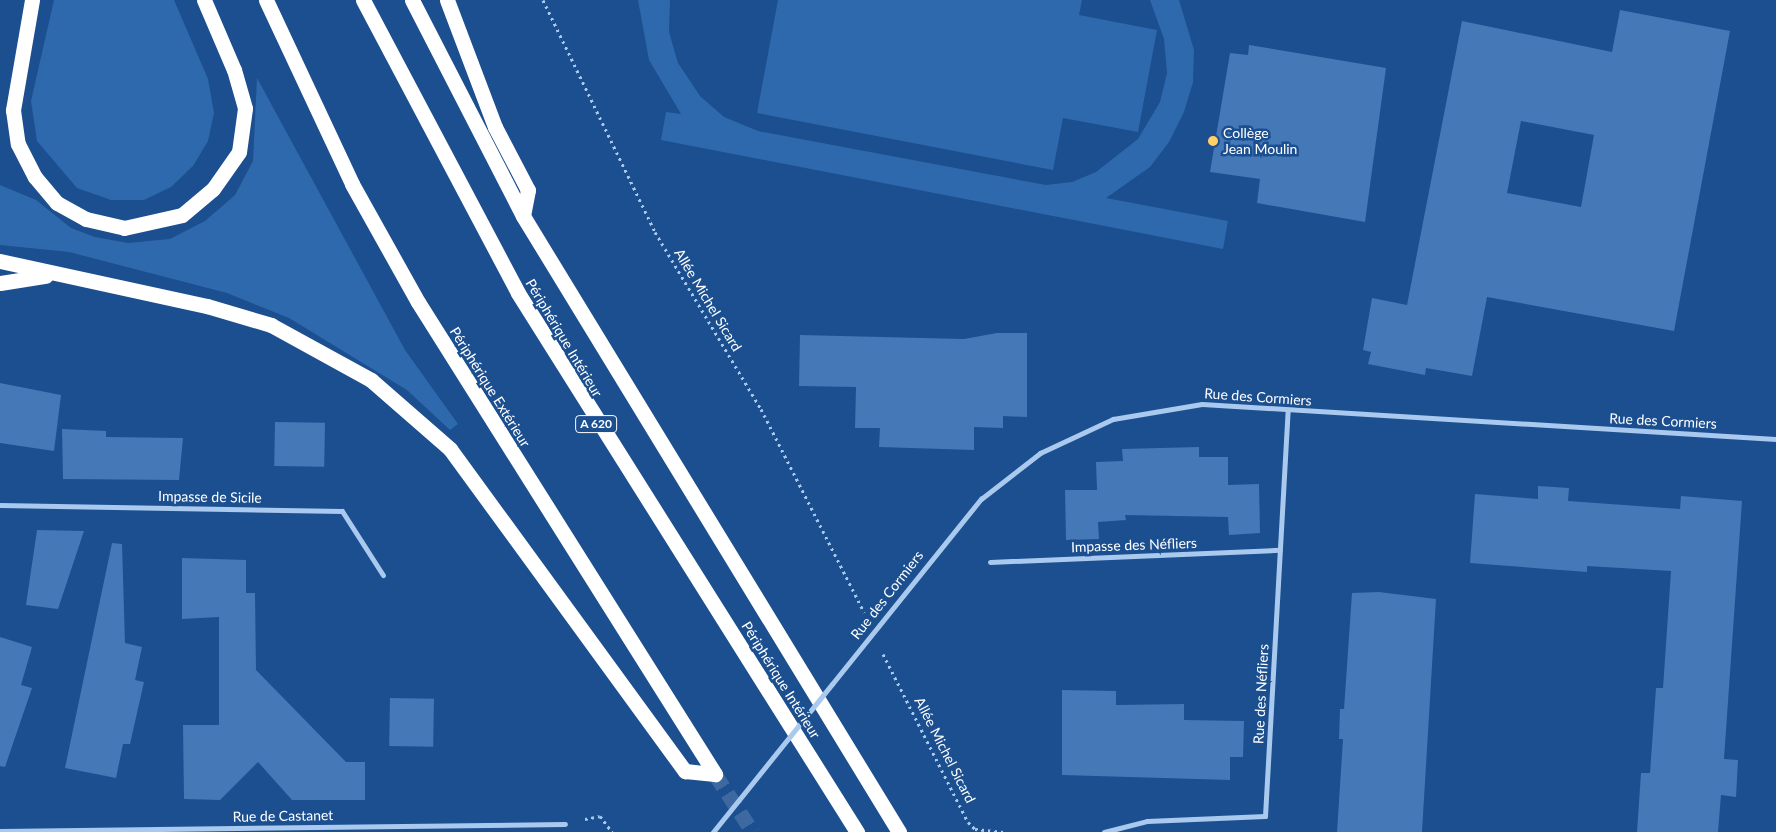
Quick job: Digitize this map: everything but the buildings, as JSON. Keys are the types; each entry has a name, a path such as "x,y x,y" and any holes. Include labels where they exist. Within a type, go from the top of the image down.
{"highway":[{"path":"32,0 13,110 18,144 35,177 57,203 86,219 124,228 182,215 213,189 239,152 245,108 234,70 204,0"},
{"name":"Périphérique Extérieur","path":"64,275 271,325 371,380 450,449 685,771 715,774 418,302 352,184 266,0"},
{"name":"Périphérique Intérieur","path":"363,0 518,293 857,832"},
{"path":"412,0 523,216 899,832"},
{"path":"447,0 495,127 528,190 523,216"},
{"path":"0,261 64,275"},
{"path":"0,282 64,275"}],"street":[{"name":"Rue des Cormiers","path":"713,832 981,500 1040,453 1113,419 1149,410 1202,404 1776,439"},
{"name":"Rue des Néfliers","path":"1104,832 1147,821 1265,816 1288,410"},
{"name":"Impasse de Sicile","path":"0,505 342,511 383,575"},
{"name":"Impasse des Néfliers","path":"990,562 1280,550"},
{"name":"Rue de Castanet","path":"0,831 565,824"}],"path":[{"name":"Allée Michel Sicard","path":"543,0 655,232 761,409 863,608"},
{"name":"Allée Michel Sicard","path":"883,654 968,822 975,828 1004,832"},
{"path":"565,824 600,816 612,832"}],"shaded area":[{"path":"54,0 174,0 208,79 214,113 208,141 193,166 171,187 144,200 111,200 77,188 37,141 31,101"},
{"path":"638,0 670,0 669,32 678,63 700,96 724,117 758,131 1046,185 1072,182 1096,172 1138,139 1160,102 1167,73 1164,39 1150,0 1179,0 1194,50 1193,82 1184,112 1169,142 1150,167 1106,198 1228,221 1223,249 661,140 666,112 681,114 649,60"},
{"path":"778,0 1082,0 1079,15 1157,30 1138,132 1063,118 1053,170 757,113"},
{"path":"257,78 405,350 458,424 450,430 407,390 289,318 227,293 69,252 0,245 0,185 36,200 71,228 95,237 128,243 170,239 205,221 235,195 253,161"}],"tunnel":[{"path":"715,774 753,832"}],"place":[{"name":"Collège Jean Moulin","path":"1213,141"}]}
